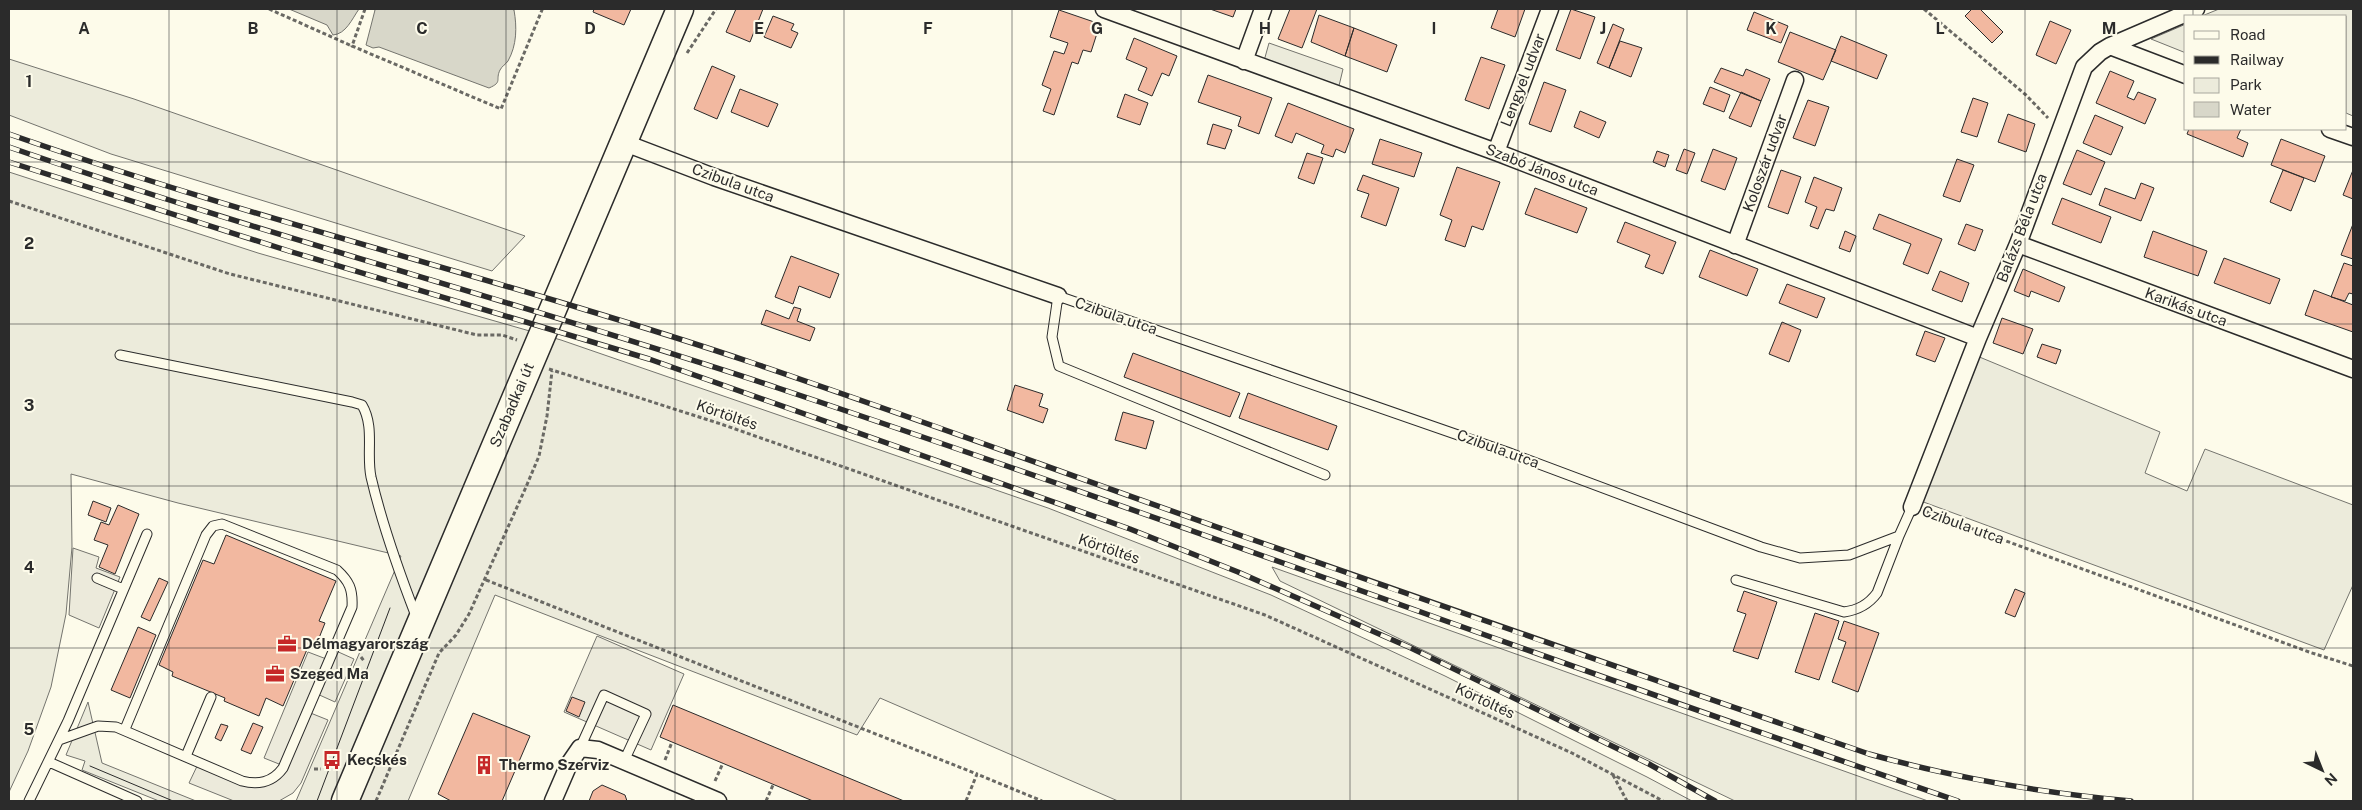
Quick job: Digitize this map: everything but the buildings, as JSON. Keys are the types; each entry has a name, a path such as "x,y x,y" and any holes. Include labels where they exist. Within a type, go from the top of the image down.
{"main road":[{"name":"Szabadkai út","path":"345,801 420,624 539,360 680,9"}],"street":[{"name":"Szabó János utca","path":"1104,9 1496,152 1978,338"},
{"path":"1244,61 1263,9"},
{"name":"Lengyel udvar","path":"1496,152 1550,9"},
{"name":"Balázs Béla utca","path":"1912,507 1978,338 2018,244 2059,129 2084,67 2100,52 2110,46 2196,9"},
{"path":"2110,46 2184,74"},
{"name":"Koloszár udvar","path":"1735,245 1795,80"},
{"path":"2333,130 2353,137"},
{"name":"Czibula utca","path":"625,143 714,177 1058,296"},
{"name":"Karikás utca","path":"2018,244 2353,370"},
{"path":"554,801 569,764 580,748 598,750 718,801"}],"lane":[{"path":"1058,296 1052,337 1059,366 1325,475"},
{"name":"Czibula utca","path":"1058,296 1507,452 1761,547 1800,558 1848,555 1899,536 1912,507"},
{"path":"120,355 352,402 362,406 369,422 371,475 400,570 420,624"},
{"path":"59,740 98,726 124,729 250,783 263,783 280,772 352,607 353,592 348,580 337,570 222,524 213,526 206,535 124,729"},
{"path":"29,801 50,762 147,534"},
{"path":"1736,580 1844,612 1854,610 1871,601 1877,593 1899,536"},
{"path":"96,578 123,589"},
{"path":"580,748 604,695 646,714 624,761"},
{"path":"186,756 211,697"},
{"path":"50,762 137,801"}],"path":[{"path":"269,9 501,109 542,10 539,9"},
{"path":"352,46 365,9"},
{"path":"1924,9 2026,95 2059,129"},
{"name":"Körtöltés","path":"9,201 230,274 477,335 502,335 539,360 1265,615 1429,687 1572,753 1663,801"},
{"path":"376,801 439,653 460,629 486,580 538,456 547,416 539,360"},
{"name":"Czibula utca","path":"1912,507 2309,652 2353,666"},
{"path":"486,580 1042,801"},
{"path":"314,769 321,769"},
{"path":"966,801 977,774"},
{"path":"1613,775 1627,801"},
{"path":"766,801 774,785"}],"green space":[{"path":"2219,9 2353,9 2353,116 2347,113 2347,15 2204,15"},
{"path":"2184,25 2184,52 2151,39"},
{"path":"1269,43 1343,69 1338,90 1264,61"},
{"path":"9,59 134,99 525,236 492,271 111,154 9,115"},
{"path":"9,172 258,253 561,340 1048,508 1271,595 1445,676 1692,801 1118,801 880,698 857,735 495,595 408,801 296,801 401,556 178,503 71,474 72,547 66,614 51,687 28,751 9,792"},
{"path":"1965,351 2160,432 2145,473 2187,491 2205,449 2353,505 2353,585 2324,650 1910,497"},
{"path":"1272,567 1928,801 1735,801 1280,581"},
{"path":"88,702 102,763 196,801 159,801 82,770 85,761 66,755"}],"shaded area":[{"path":"73,548 99,557 96,568 120,577 99,628 69,615"},
{"path":"597,636 684,674 651,750 564,712"},
{"path":"334,650 354,659 335,702 315,693 308,712 328,720 301,783 293,793 279,801 234,801 189,783 199,762 257,784 284,766 264,758 308,652 329,660"}],"water":[{"path":"289,9 359,9 342,32 333,35 327,25"},
{"path":"373,9 511,9 514,10 516,23 513,49 508,61 500,70 496,84 489,88 379,47 373,48 366,45 375,10"}],"tram line":[{"path":"317,801 390,608"},
{"path":"90,766 173,801"}],"railway":[{"path":"9,134 194,194 567,304 753,363 1401,592 1869,754 1901,763 1999,784 2131,801"},
{"path":"9,147 200,210 586,327 778,388 1074,489 1958,801"},
{"path":"9,162 292,252 649,359 1130,529 1238,572 1411,648 1649,764 1715,801"}],"place":[{"name":"Délmagyarország","path":"287,644"},
{"name":"Szeged Ma","path":"275,674"},
{"name":"Kecskés","path":"332,760"},
{"name":"Thermo Szerviz","path":"484,765"}]}
